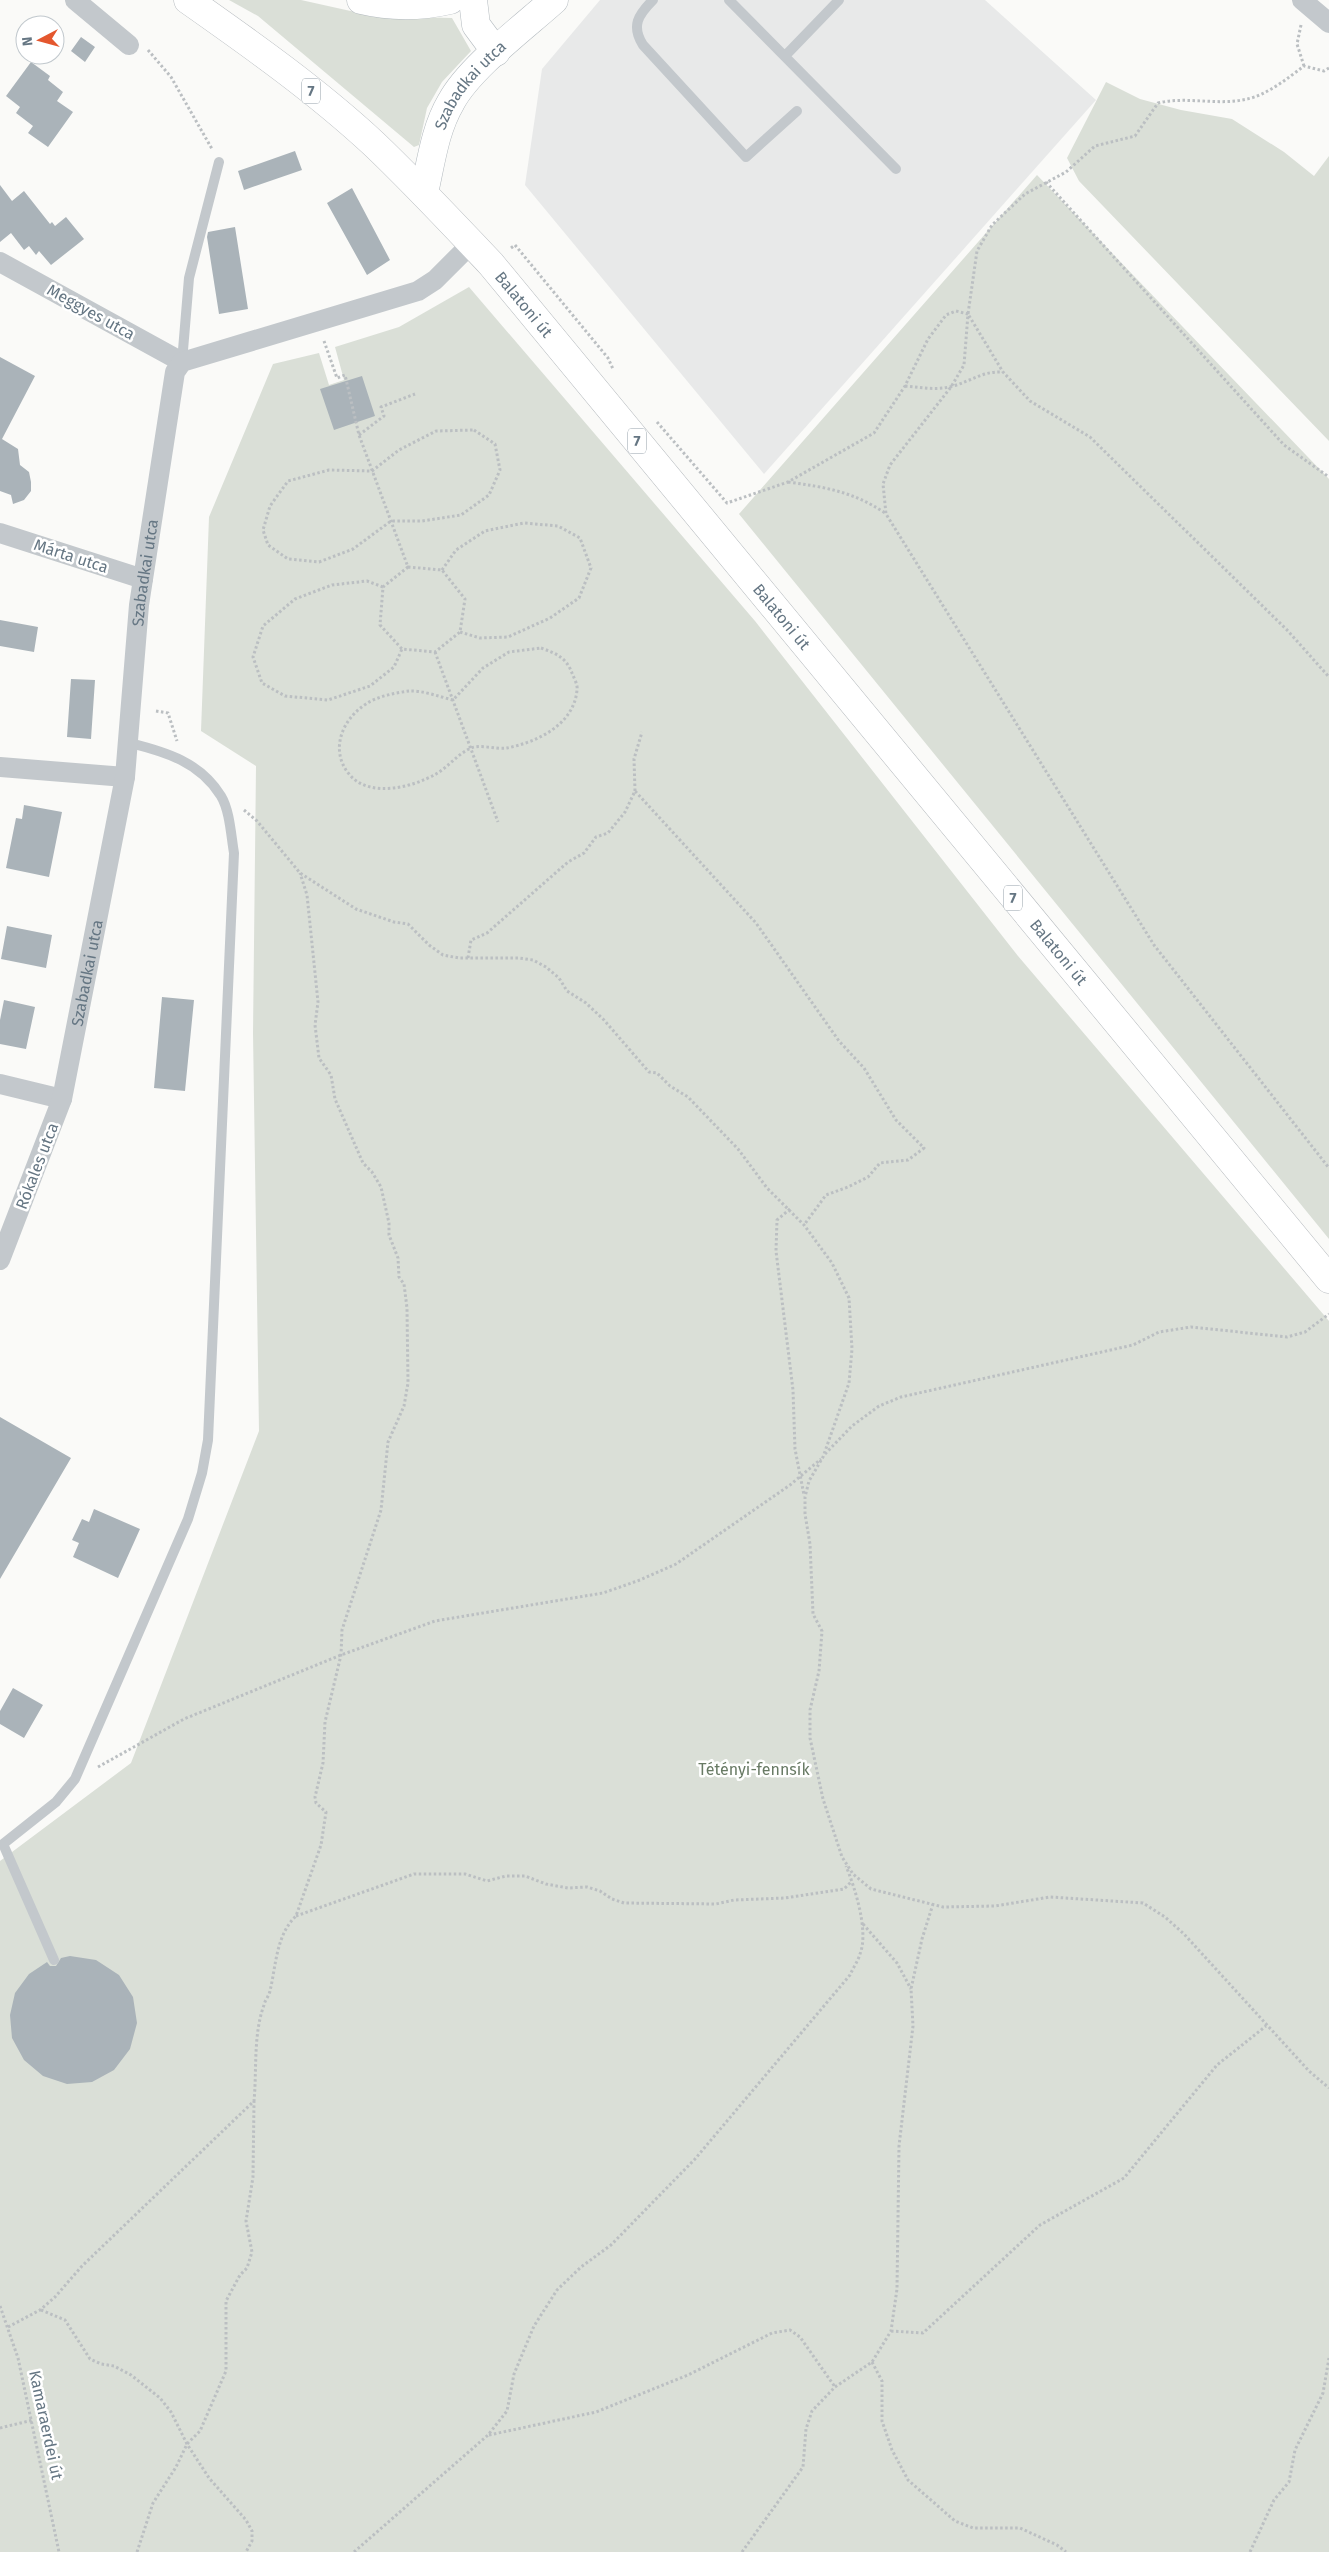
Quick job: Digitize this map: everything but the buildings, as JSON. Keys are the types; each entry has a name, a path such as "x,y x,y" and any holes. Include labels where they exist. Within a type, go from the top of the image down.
{"main road":[{"name":"Balatoni út","path":"188,0 314,93 373,144 424,193 471,244 576,365 698,517 1329,1279"},
{"path":"361,0 397,6 434,4 450,0"},
{"path":"473,0 476,25 496,52"},
{"name":"Szabadkai utca","path":"424,193 435,144 451,101 467,79 554,0"}],"street":[{"path":"75,0 129,45"},
{"path":"1303,1 1329,23"},
{"path":"182,362 418,291 435,280 471,244"},
{"name":"Meggyes utca","path":"0,262 182,362"},
{"name":"Szabadkai utca","path":"62,1099 125,777 130,743 143,579 176,372 182,362"},
{"name":"Márta utca","path":"0,533 143,579"},
{"path":"0,767 125,777"},
{"path":"0,1084 62,1099"},
{"name":"Rókales utca","path":"0,1260 62,1099"}],"lane":[{"path":"653,0 641,12 636,26 638,37 643,46 746,157 797,111"},
{"path":"730,0 896,169"},
{"path":"784,56 840,0"},
{"path":"182,362 190,278 219,162"},
{"path":"54,1960 3,1844 56,1802 75,1779 188,1519 202,1473 208,1440 234,853 222,797 205,776 183,759 130,743"}],"path":[{"path":"1303,1 1297,44 1304,66"},
{"path":"129,45 144,45 171,77 219,162"},
{"path":"1304,66 1324,71 1329,68"},
{"path":"886,514 883,484 890,465 951,387 964,365 968,314 977,251 992,225 1025,194 1066,172 1095,146 1135,136 1158,103 1173,99 1248,99 1283,82 1304,66"},
{"path":"1046,182 1284,445 1329,477"},
{"path":"515,245 608,358 613,369"},
{"path":"653,418 727,503 788,482 874,433 905,386 928,339 946,315 956,312 968,314 1003,372 1030,401 1090,437 1288,632 1329,677"},
{"path":"320,321 326,350 337,378 345,375 359,435 408,567"},
{"path":"905,386 926,389 951,387 988,371 1003,372"},
{"path":"359,435 384,416 381,407 415,394"},
{"path":"474,430 494,444 500,470 490,495 461,515 422,521 391,521 353,548 319,562 288,559 268,545 263,530 270,506 288,481 329,470 372,471 399,450 436,431 474,430"},
{"path":"788,482 826,487 865,499 886,514 1049,772 1154,945 1329,1168"},
{"path":"442,570 456,550 485,531 524,523 558,526 580,538 591,568 579,598 550,618 508,637 480,638 460,632"},
{"path":"408,567 442,570 465,600 460,632 436,652 402,649 380,625 384,587 408,567"},
{"path":"384,587 367,581 332,585 295,599 263,626 252,657 262,683 285,696 328,700 370,686 394,667 402,649"},
{"path":"541,648 558,654 570,669 578,689 570,715 544,736 506,749 471,748 437,774 403,788 365,787 350,775 339,758 339,740 346,723 366,704 390,694 412,691 453,700 483,668 509,652 541,648"},
{"path":"436,652 498,822"},
{"path":"156,711 168,713 183,759"},
{"path":"468,958 471,940 487,933 568,862 584,853 596,837 608,833 625,812 635,791 634,759 642,732"},
{"path":"635,791 756,923 839,1041 864,1068 896,1120 924,1148 908,1160 880,1163 868,1176 848,1187 826,1195 804,1225"},
{"path":"222,797 239,806 257,821 300,873 356,909 394,922 408,924 429,945 443,955 468,958 519,958 533,960 546,967 559,978 567,991 586,1003 604,1020 648,1072 657,1073 670,1086 688,1098 738,1149 767,1188 804,1225 832,1263 850,1298 852,1325 850,1384 822,1457 809,1481 805,1497"},
{"path":"296,1916 321,1845 326,1812 316,1803 315,1797 323,1763 325,1722 340,1655 342,1630 381,1510 388,1442 404,1406 408,1383 407,1308 404,1284 399,1277 398,1258 389,1235 389,1223 381,1187 372,1172 363,1163 336,1099 331,1075 318,1058 315,1025 318,1002 307,895 300,873"},
{"path":"354,2552 488,2435 507,2411 514,2374 534,2326 557,2290 581,2267 611,2245 695,2159 844,1982 861,1952 862,1924 852,1880 823,1799 810,1738 810,1710 818,1671 822,1631 812,1614 810,1544 805,1514 802,1475 795,1449 794,1390 776,1251 777,1220 790,1209"},
{"path":"75,1779 184,1719 340,1655 435,1621 603,1593 640,1580 676,1564 802,1475 852,1426 879,1406 928,1390 1133,1345 1159,1332 1191,1327 1220,1328 1287,1337 1305,1332 1329,1314"},
{"path":"842,1856 853,1874 871,1889 943,1907 995,1906 1050,1897 1143,1903 1165,1917 1184,1934 1309,2072 1329,2088"},
{"path":"137,2552 153,2503 187,2444 200,2431 226,2371 226,2301 240,2275 247,2268 252,2252 246,2221 253,2177 257,2045 264,2005 270,1993 277,1953 288,1923 296,1916 414,1874 465,1874 487,1881 506,1876 524,1876 546,1884 568,1888 587,1887 624,1903 716,1904 734,1900 785,1898 844,1889 852,1880"},
{"path":"742,2552 803,2467 806,2429 812,2411 835,2388 872,2362 891,2331 897,2289 899,2146 913,2026 911,1989 922,1938 933,1904"},
{"path":"862,1924 897,1963 911,1989"},
{"path":"891,2331 923,2333 1040,2226 1124,2178 1217,2065 1266,2026"},
{"path":"8,2327 40,2310 82,2266 254,2101"},
{"name":"Kamaraerdei út","path":"0,2306 18,2358 33,2420 59,2552"},
{"path":"40,2310 65,2320 90,2359 101,2364 114,2366 160,2398 171,2412 187,2444 220,2492 246,2520 252,2531 252,2542 246,2552"},
{"path":"488,2435 596,2412 688,2375 772,2333 781,2331 790,2330 800,2336 835,2388"},
{"path":"1250,2552 1274,2500 1289,2482 1295,2450 1323,2393 1329,2358"},
{"path":"872,2362 882,2381 882,2421 892,2450 908,2480 955,2521 974,2528 1020,2528 1057,2545 1066,2552"},
{"path":"0,2428 33,2420"}],"shaded area":[{"path":"600,0 985,0 1096,100 764,474 525,185 542,69"}],"green space":[{"path":"229,0 301,0 373,16 452,18 471,51 442,82 427,108 419,145 414,147 258,16"},
{"path":"1106,82 1140,99 1181,110 1232,119 1284,152 1314,176 1329,156 1329,441 1079,181 1067,158"},
{"path":"1037,175 1329,479 1329,1239 739,514"},
{"name":"Tétényi-fennsík","path":"469,287 755,621 1018,956 1329,1321 1329,2552 0,2552 0,1861 131,1763 259,1431 253,1033 256,766 201,731 209,517 273,364 319,353 329,385 344,380 335,347 399,327"}]}
